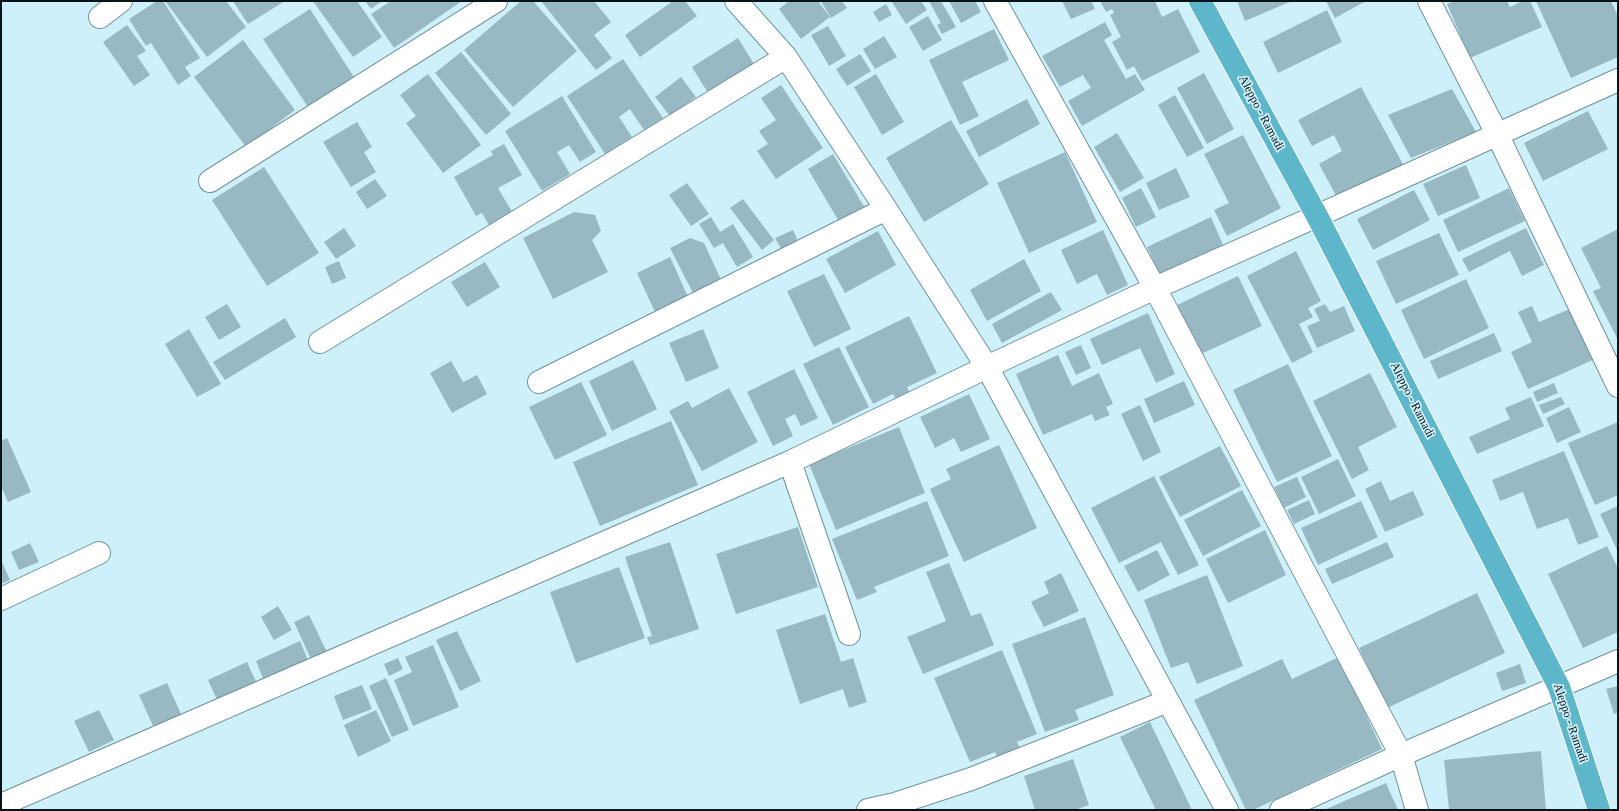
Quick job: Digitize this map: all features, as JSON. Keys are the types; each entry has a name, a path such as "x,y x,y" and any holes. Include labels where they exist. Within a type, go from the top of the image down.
{"highway":[{"name":"Aleppo - Ramadi","path":"1200,1 1317,216 1559,687 1599,810"}],"street":[{"path":"100,17 121,1"},
{"path":"210,180 496,1"},
{"path":"736,1 786,57 886,209 987,367 1227,810"},
{"path":"995,1 1155,288 1401,755 1417,810"},
{"path":"1429,1 1497,134 1618,386"},
{"path":"320,342 786,57"},
{"path":"1,806 790,462 1155,288 1618,80"},
{"path":"539,382 886,209"},
{"path":"790,462 849,634"},
{"path":"1,599 99,553"},
{"path":"1281,810 1401,755 1618,661"},
{"path":"868,810 895,804 971,779 1168,701"}],"building":[{"path":"157,1 163,1 200,58 185,67 191,76 178,85 151,43 146,46 129,19"},
{"path":"165,1 226,1 246,27 207,57"},
{"path":"233,1 285,1 248,24"},
{"path":"313,1 357,1 382,37 353,57"},
{"path":"365,1 382,1 371,9"},
{"path":"391,1 462,1 394,48 371,14"},
{"path":"521,1 533,1 577,51 513,107 464,50"},
{"path":"541,1 594,1 611,22 594,35 612,58 596,70"},
{"path":"673,1 685,1 697,16 640,57 625,35"},
{"path":"789,1 818,1 830,17 801,39 779,9"},
{"path":"821,1 842,1 847,8 831,18"},
{"path":"921,1 927,10 906,24 892,2"},
{"path":"929,1 941,1 956,27 942,34 937,25 941,23"},
{"path":"949,1 975,1 981,12 961,23"},
{"path":"1062,1 1091,1 1095,9 1071,19"},
{"path":"1100,1 1155,1 1162,17 1178,9 1200,52 1142,81 1134,66 1127,70 1112,42 1121,37 1110,15 1114,13 1112,9 1106,12"},
{"path":"1237,1 1292,1 1245,21"},
{"path":"1326,1 1366,1 1335,18"},
{"path":"1455,1 1507,1 1510,7 1523,1 1530,1 1542,27 1470,58 1447,4"},
{"path":"1536,1 1611,1 1618,16 1618,57 1571,78"},
{"path":"886,4 892,15 879,22 873,12"},
{"path":"310,9 354,77 308,107 263,39"},
{"path":"1327,10 1342,42 1278,73 1263,42"},
{"path":"928,16 942,40 923,51 909,27"},
{"path":"1105,22 1112,35 1104,40 1126,79 1135,74 1145,90 1082,126 1068,101 1091,88 1083,75 1060,87 1042,56"},
{"path":"127,25 146,51 137,56 150,75 134,86 103,42"},
{"path":"828,26 846,56 829,66 811,35"},
{"path":"994,29 1009,60 962,82 979,116 960,125 929,60"},
{"path":"884,36 897,57 875,69 863,49"},
{"path":"738,38 754,64 708,93 692,67"},
{"path":"243,40 295,110 246,147 194,77"},
{"path":"461,52 511,114 486,135 435,73"},
{"path":"860,54 871,71 847,86 836,69"},
{"path":"623,59 663,118 644,130 630,109 619,117 632,137 605,154 567,96"},
{"path":"1204,73 1234,129 1207,144 1177,88"},
{"path":"428,74 481,145 443,173 406,123 416,116 400,95"},
{"path":"876,74 904,122 882,135 854,87"},
{"path":"681,77 696,97 670,116 655,97"},
{"path":"781,85 823,148 776,179 757,151 768,144 759,131 776,120 761,98"},
{"path":"1361,87 1404,166 1339,201 1319,164 1342,151 1334,135 1312,146 1298,120"},
{"path":"1452,89 1476,132 1411,158 1388,115"},
{"path":"1175,95 1204,148 1187,157 1158,105"},
{"path":"562,96 596,152 580,162 569,145 557,152 570,174 542,191 505,131"},
{"path":"1027,99 1040,124 979,157 966,131"},
{"path":"1588,111 1608,149 1543,181 1524,143"},
{"path":"951,120 989,184 924,222 886,158"},
{"path":"357,122 372,147 364,152 376,172 351,187 323,142"},
{"path":"1117,133 1144,178 1120,192 1094,147"},
{"path":"1243,135 1281,208 1227,236 1214,210 1229,203 1204,154"},
{"path":"504,144 522,175 498,188 512,212 489,225 482,213 476,216 454,177 493,155 491,151"},
{"path":"1065,152 1097,222 1029,253 997,183"},
{"path":"833,154 866,210 841,225 808,169"},
{"path":"1466,165 1480,198 1438,216 1423,184"},
{"path":"264,167 319,253 267,286 212,200"},
{"path":"1176,168 1190,197 1159,210 1146,183"},
{"path":"375,179 387,196 367,209 356,192"},
{"path":"687,183 709,214 691,226 669,195"},
{"path":"1141,188 1156,217 1136,227 1122,198"},
{"path":"1509,188 1525,221 1458,252 1443,220"},
{"path":"1414,190 1430,220 1373,250 1357,219"},
{"path":"743,199 774,240 762,250 730,208"},
{"path":"574,212 595,215 601,231 592,240 608,272 553,299 523,238"},
{"path":"711,217 720,232 733,224 753,257 737,267 723,243 714,248 699,224"},
{"path":"1211,217 1223,245 1160,274 1147,247"},
{"path":"344,228 356,246 336,259 324,242"},
{"path":"1526,228 1544,265 1522,276 1510,251 1469,272 1462,259"},
{"path":"1618,229 1618,340 1593,291 1601,288 1581,248"},
{"path":"793,230 798,241 781,249 775,238"},
{"path":"1103,230 1128,285 1107,295 1097,274 1077,284 1061,250"},
{"path":"878,231 896,265 845,293 826,259"},
{"path":"1439,233 1459,275 1396,304 1376,261"},
{"path":"690,238 704,243 723,284 695,297 670,248"},
{"path":"1296,251 1321,301 1308,308 1313,317 1299,324 1313,352 1292,363 1247,276"},
{"path":"670,257 688,297 655,312 637,273"},
{"path":"1024,259 1041,291 987,321 970,290"},
{"path":"339,261 346,278 332,284 325,267"},
{"path":"485,262 500,287 467,307 451,282"},
{"path":"824,274 851,329 814,347 787,291"},
{"path":"1238,276 1262,326 1201,354 1177,305"},
{"path":"1466,279 1489,328 1424,359 1401,310"},
{"path":"1051,292 1062,310 1002,343 992,324"},
{"path":"227,304 241,327 219,340 205,317"},
{"path":"1325,304 1330,312 1344,306 1355,331 1317,348 1307,326 1320,321 1314,309"},
{"path":"1532,306 1539,322 1572,308 1595,359 1528,389 1511,352 1532,342 1518,312"},
{"path":"1148,313 1175,374 1156,383 1140,348 1102,365 1090,339"},
{"path":"909,316 937,373 907,387 910,394 896,400 893,394 873,404 845,347"},
{"path":"285,318 296,337 225,380 213,362"},
{"path":"189,329 221,384 197,397 165,344"},
{"path":"703,329 719,368 686,382 669,343"},
{"path":"1494,333 1502,351 1438,379 1430,361"},
{"path":"1081,345 1091,368 1076,375 1065,352"},
{"path":"839,347 869,407 833,425 803,364"},
{"path":"1058,355 1072,386 1099,373 1113,404 1106,407 1110,415 1095,421 1092,414 1043,435 1016,374"},
{"path":"633,360 657,409 612,431 589,381"},
{"path":"451,361 463,382 477,375 487,394 452,413 430,373"},
{"path":"1288,364 1332,456 1277,482 1233,390"},
{"path":"794,369 818,418 801,426 795,414 785,419 793,436 773,446 747,392"},
{"path":"1370,373 1397,427 1358,447 1369,470 1352,479 1313,401"},
{"path":"1184,381 1195,405 1154,423 1144,399"},
{"path":"581,382 607,435 555,460 529,407"},
{"path":"1554,383 1558,393 1537,402 1533,392"},
{"path":"729,388 758,442 702,471 669,411 688,401 692,408"},
{"path":"969,394 990,439 961,452 954,438 935,448 920,417"},
{"path":"1531,397 1544,426 1477,454 1469,437 1510,419 1505,408"},
{"path":"1561,397 1565,404 1543,414 1539,405"},
{"path":"1140,405 1161,452 1143,461 1121,414"},
{"path":"1569,407 1581,432 1557,443 1546,418"},
{"path":"671,421 698,485 600,526 573,462"},
{"path":"1618,422 1618,495 1595,505 1568,443"},
{"path":"899,427 925,493 836,530 809,464"},
{"path":"7,438 31,492 8,502 1,486 1,441"},
{"path":"999,445 1037,528 964,562 930,489 951,479 946,469"},
{"path":"1220,446 1241,486 1180,517 1159,477"},
{"path":"1564,451 1599,537 1578,545 1568,518 1537,529 1523,492 1500,501 1492,480"},
{"path":"1338,459 1356,496 1319,514 1301,477"},
{"path":"1154,476 1199,565 1178,575 1161,542 1119,563 1091,508"},
{"path":"1297,477 1306,497 1284,508 1274,487"},
{"path":"1381,481 1390,501 1413,491 1424,515 1385,532 1365,489"},
{"path":"1242,490 1261,526 1203,556 1184,520"},
{"path":"1309,500 1315,514 1294,524 1287,510"},
{"path":"927,501 949,556 874,587 877,592 857,600 832,539"},
{"path":"1361,501 1378,537 1318,565 1301,528"},
{"path":"1618,506 1618,552 1600,514"},
{"path":"798,527 818,587 736,614 716,554"},
{"path":"1265,530 1286,575 1228,603 1206,559"},
{"path":"670,542 699,629 650,645 647,637 652,636 625,557"},
{"path":"1387,542 1394,557 1332,584 1325,569"},
{"path":"30,543 39,562 19,570 11,552"},
{"path":"1607,546 1618,568 1618,632 1583,648 1548,574"},
{"path":"1157,550 1170,575 1138,592 1124,566"},
{"path":"1,560 10,580 1,584"},
{"path":"949,563 971,616 981,613 994,645 923,674 907,637 946,621 926,572"},
{"path":"619,567 645,638 576,663 550,592"},
{"path":"1061,573 1079,611 1044,627 1031,602 1049,593 1044,582"},
{"path":"1207,575 1243,666 1197,684 1188,662 1171,668 1144,600"},
{"path":"1477,593 1505,653 1387,708 1359,648"},
{"path":"278,606 292,630 274,640 261,617"},
{"path":"825,614 841,662 853,658 867,702 849,708 843,689 800,704 776,630"},
{"path":"309,615 327,652 311,659 294,622"},
{"path":"1085,617 1114,695 1075,710 1079,720 1045,732 1012,644"},
{"path":"457,631 481,681 460,691 436,640"},
{"path":"300,641 309,663 265,683 256,661"},
{"path":"433,645 459,707 413,726 394,680 412,672 405,657"},
{"path":"1002,650 1037,734 1017,742 1022,753 999,763 995,752 970,762 934,678"},
{"path":"1339,657 1382,749 1253,810 1246,810 1194,700 1282,659 1292,679"},
{"path":"398,658 403,669 389,676 384,664"},
{"path":"247,662 257,684 218,702 208,680"},
{"path":"1520,664 1526,683 1502,691 1496,673"},
{"path":"386,678 409,730 392,737 369,686"},
{"path":"167,683 182,716 154,728 139,695"},
{"path":"362,685 372,709 343,720 334,696"},
{"path":"1618,686 1618,712 1614,714 1606,689"},
{"path":"99,710 114,740 89,752 74,721"},
{"path":"376,710 391,741 358,757 344,725"},
{"path":"1150,722 1192,810 1156,810 1120,737"},
{"path":"1541,751 1546,810 1449,810 1444,760"},
{"path":"1073,759 1089,805 1075,810 1035,810 1024,776"},
{"path":"1386,783 1398,810 1324,810"}]}
